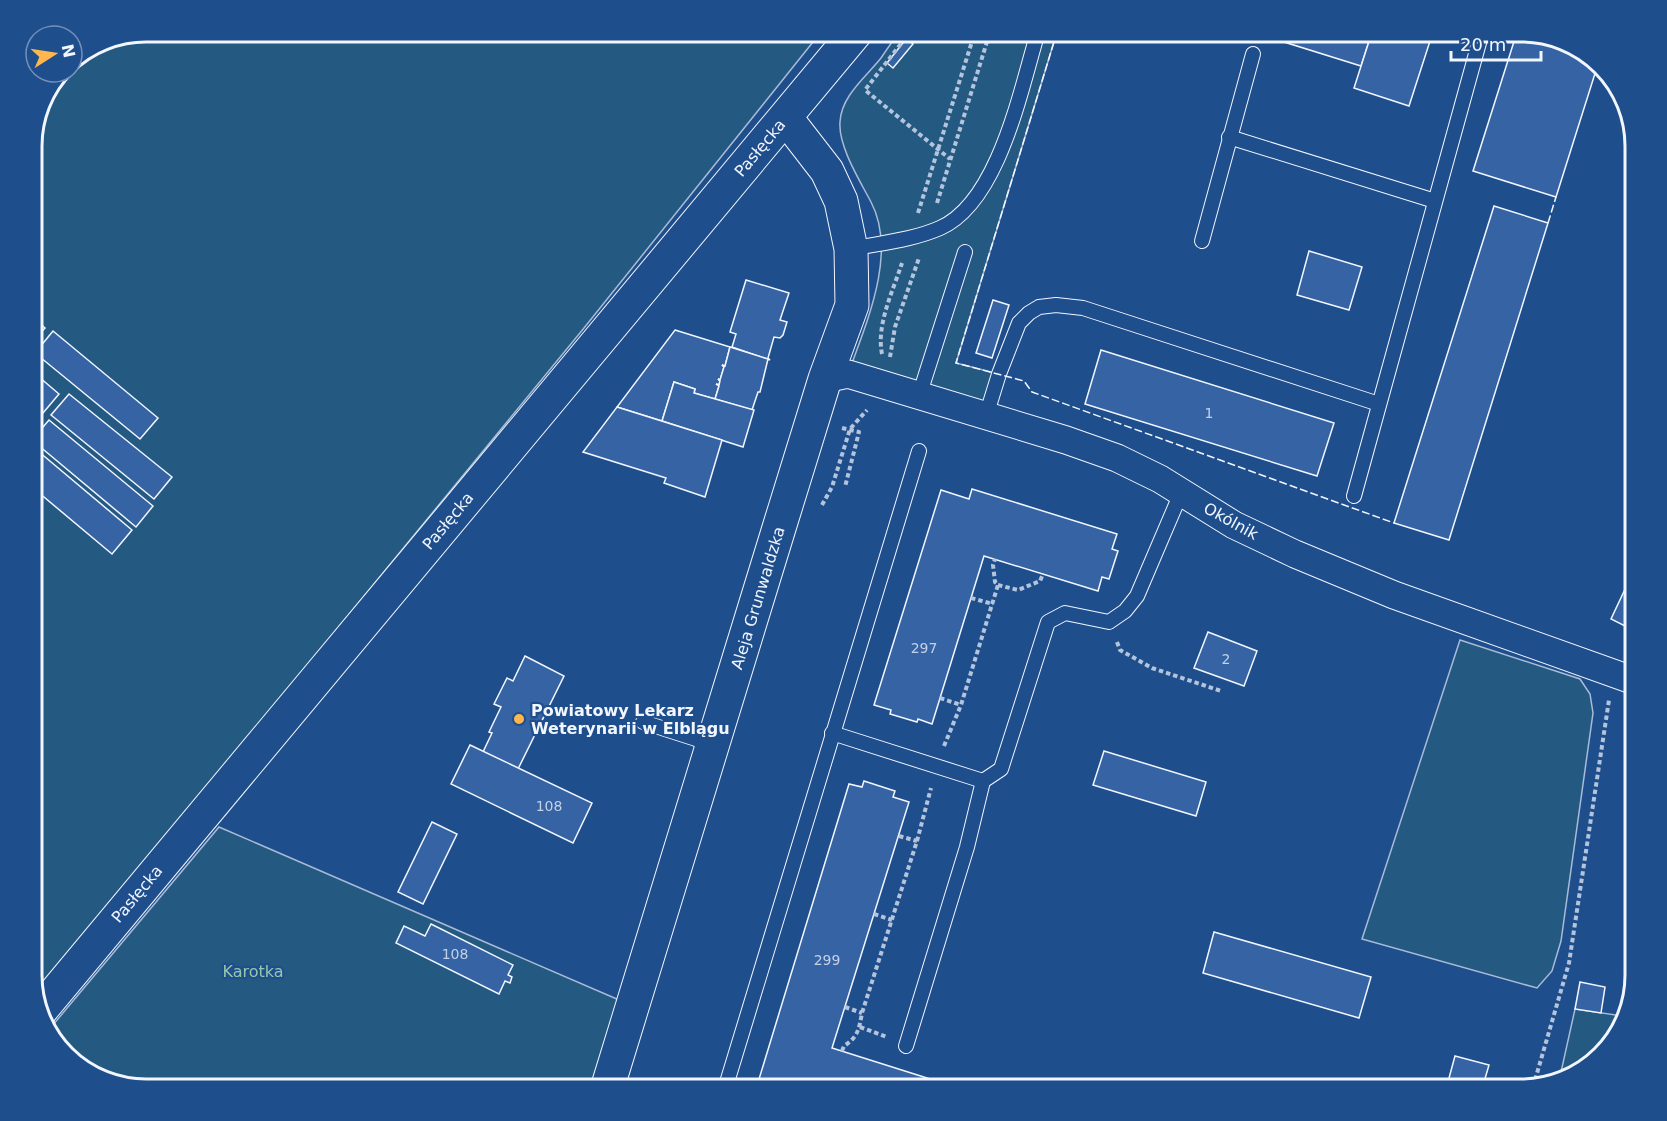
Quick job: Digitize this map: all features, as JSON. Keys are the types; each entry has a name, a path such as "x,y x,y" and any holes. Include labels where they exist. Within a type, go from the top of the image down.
{"main road":[{"name":"Pasłęcka","path":"46,1003 848,42"},
{"name":"Aleja Grunwaldzka","path":"610,1079 825,379 852,305 851,249 841,201 827,171 786,118"}],"street":[{"name":"Okólnik","path":"825,379 848,374 1117,458 1146,471 1234,525 1295,554 1394,595 1624,677"}],"lane":[{"path":"851,249 909,238 940,228 967,209 993,172 1004,144 1035,42"},
{"path":"1354,496 1479,42"},
{"path":"1202,241 1253,54"},
{"path":"1229,137 1435,201"},
{"path":"920,396 965,252"},
{"path":"986,416 1019,323 1039,307 1056,304 1083,308 1379,404"},
{"path":"728,1079 919,451"},
{"path":"906,1046 968,847 983,781 1001,769 1048,622 1065,613 1108,622 1125,611 1137,596 1180,493"},
{"path":"643,722 696,739 712,749"},
{"path":"832,733 983,781"}],"path":[{"path":"902,42 865,90 950,159"},
{"path":"883,356 881,348 883,323 972,42"},
{"path":"884,364 892,355 895,327 987,42"},
{"path":"832,487 850,429 868,408"},
{"path":"844,487 859,432 850,429"},
{"path":"995,559 993,565 995,582 998,585 1018,590 1040,581 1043,574"},
{"path":"842,1051 844,1046 854,1039 860,1026 862,1013 917,841 942,750 961,705 998,585"},
{"path":"971,598 993,604"},
{"path":"1108,622 1120,650 1152,668 1221,691"},
{"path":"1536,1078 1569,963 1624,677"},
{"path":"940,698 961,705"},
{"path":"899,836 917,841"},
{"path":"874,914 892,920"},
{"path":"845,1007 862,1013"}],"green space":[{"path":"146,42 813,42 584,328 43,987 42,139 53,100 62,84 84,84 84,62 88,59 125,44"},
{"path":"891,42 1054,42 956,363 999,374 986,416 848,374 876,288 881,243 879,222 842,142 840,122 841,113 849,95 881,58"},
{"path":"1460,640 1580,679 1590,694 1593,713 1561,941 1552,971 1537,988 1362,939"},
{"name":"Karotka","path":"219,827 626,1003 601,1079 146,1079 125,1077 88,1062 68,1044 54,1023"},
{"path":"1575,1009 1616,1015 1608,1033 1599,1044 1579,1062 1561,1070"}],"building":[{"path":"904,42 913,44 893,68 887,63"},
{"path":"1284,42 1369,42 1361,66"},
{"path":"1369,42 1430,42 1409,106 1354,88"},
{"path":"1514,42 1542,44 1555,48 1579,59 1595,72 1556,197 1473,171"},
{"path":"1494,206 1548,223 1449,540 1394,523"},
{"path":"1309,251 1362,267 1349,310 1297,295"},
{"path":"746,280 789,293 780,320 787,322 783,335 780,338 774,337 768,358 770,360 732,347 736,334 730,332"},
{"path":"993,300 1009,305 992,358 976,353"},
{"path":"675,330 730,347 725,366 722,365 724,367 720,380 718,379 719,385 716,384 719,386 715,399 694,393 695,389 674,382 662,421 617,407"},
{"path":"53,331 158,418 140,439 42,359 42,344"},
{"path":"730,347 768,359 760,392 758,392 752,410 715,399 719,386 716,384 719,385 718,379 720,380 724,367 722,365 725,366"},
{"path":"1101,350 1334,423 1317,476 1085,404"},
{"path":"42,380 59,394 42,414"},
{"path":"674,382 695,389 694,393 754,410 743,447 662,421"},
{"path":"69,394 172,477 154,499 51,415"},
{"path":"617,407 722,440 705,497 664,483 666,478 583,452"},
{"path":"49,420 153,506 136,527 42,448 42,428"},
{"path":"42,454 132,530 112,554 42,495"},
{"path":"972,489 1117,534 1112,549 1118,551 1109,579 1102,577 1098,591 984,556 932,724 890,714 891,710 874,705 941,490 969,499"},
{"path":"1625,589 1625,626 1611,619"},
{"path":"1208,632 1257,651 1244,686 1194,668"},
{"name":"Powiatowy Lekarz Weterynarii w Elblągu","path":"525,656 564,676 518,769 483,752 492,733 489,732 501,707 494,704 507,678 513,681"},
{"path":"470,745 592,803 573,843 451,784"},
{"path":"1104,751 1206,782 1196,816 1093,785"},
{"path":"864,781 895,791 893,797 909,802 832,1048 930,1079 759,1079 849,784 862,787"},
{"path":"432,822 457,834 423,904 398,892"},
{"path":"431,924 513,965 508,975 512,977 510,983 505,981 499,994 396,943 404,926 425,936"},
{"path":"1214,932 1371,977 1359,1018 1203,973"},
{"path":"1580,982 1605,987 1601,1013 1575,1009"},
{"path":"1455,1056 1489,1065 1485,1079 1449,1079"}],"fence":[{"path":"1054,42 956,363 1024,381 1032,392 1394,523"},
{"path":"1548,223 1556,197"}],"place":[{"name":"Powiatowy Lekarz Weterynarii w Elblągu","path":"519,719"}]}
